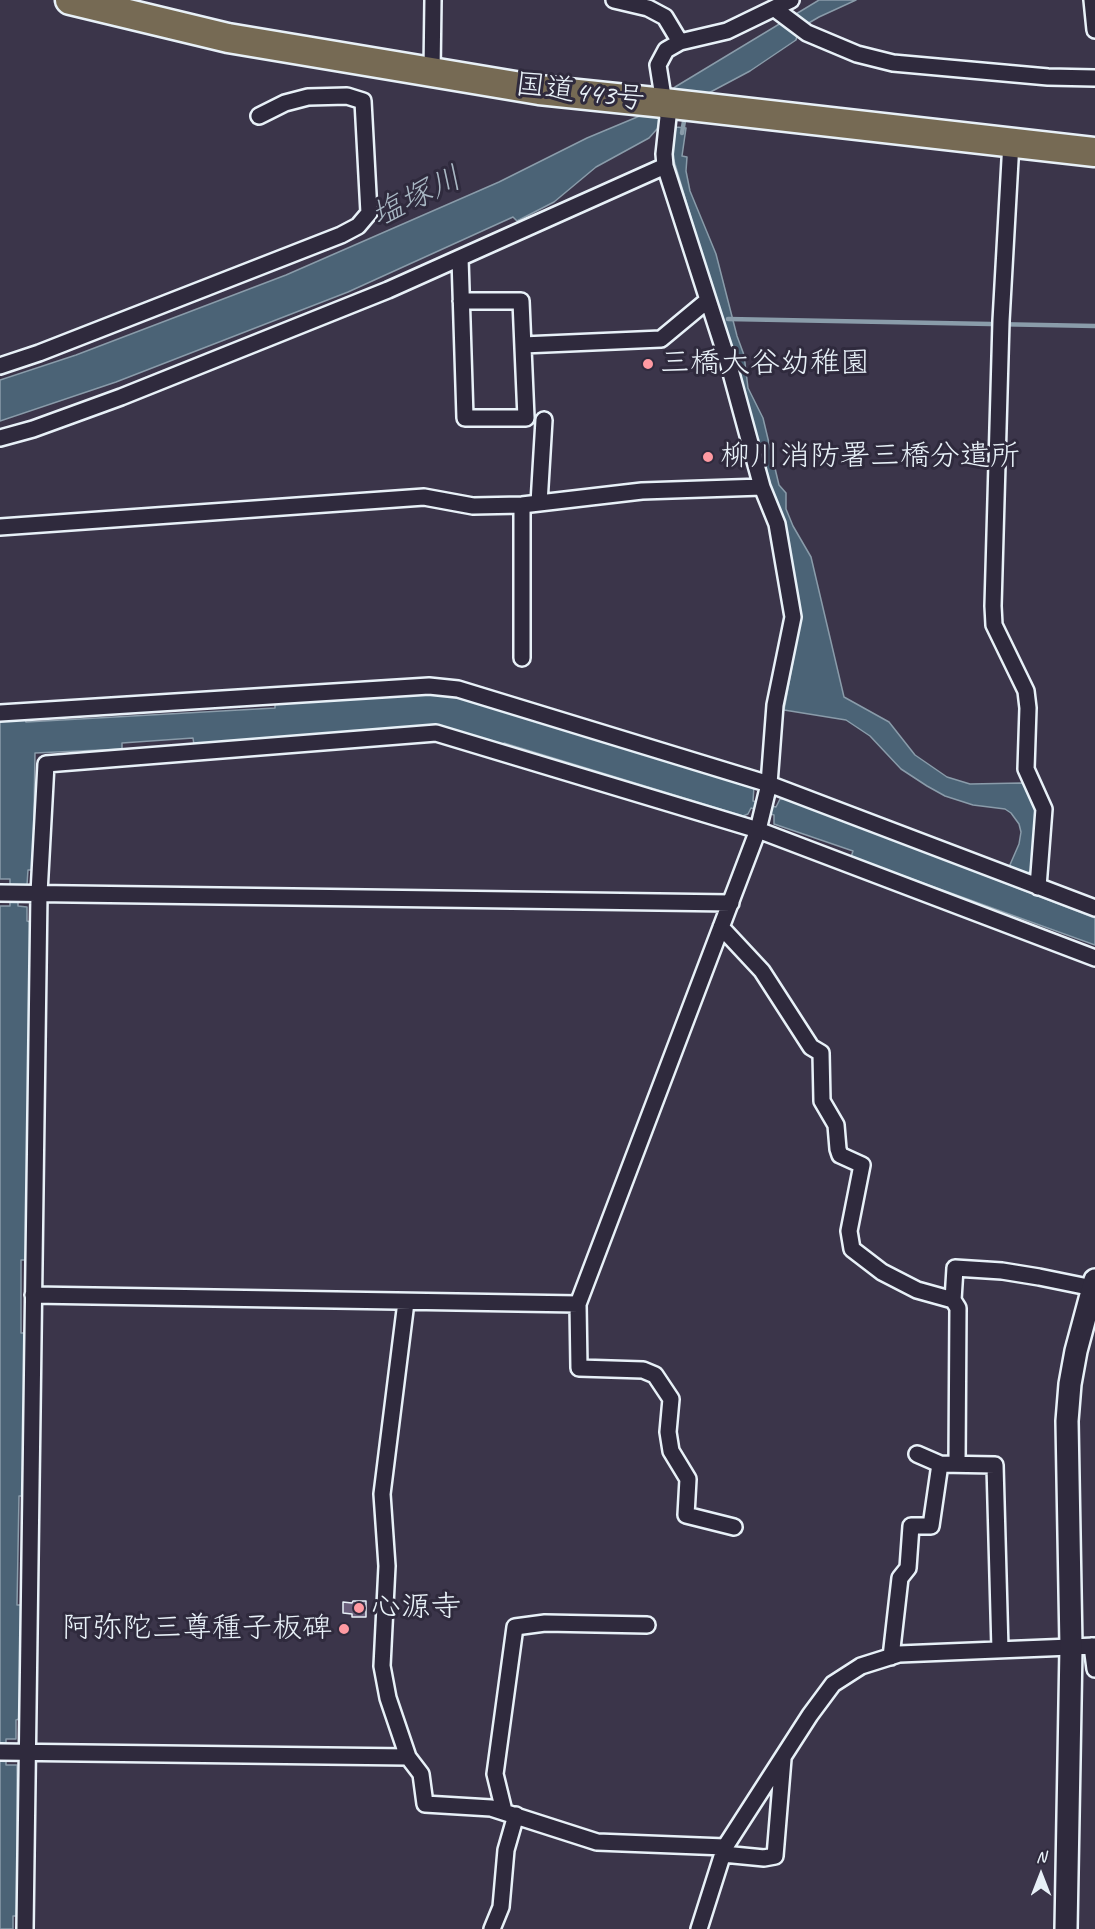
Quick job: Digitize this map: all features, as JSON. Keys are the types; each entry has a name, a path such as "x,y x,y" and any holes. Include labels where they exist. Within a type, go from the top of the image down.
{"highway":[{"name":"国道443号","path":"70,0 228,38 539,90 635,100 671,97 1095,152"}],"street":[{"path":"432,72 433,0"},
{"path":"614,0 648,8 665,17 680,42"},
{"path":"734,1527 686,1515 688,1479 671,1451 668,1432 671,1399 655,1376 643,1370 579,1368 578,1304 758,830 769,784 775,705 793,617 777,524 762,487 728,362 664,160 671,97 658,65 666,50 680,42 727,31 778,11 791,0"},
{"path":"1092,0 1095,30"},
{"path":"778,11 807,33 857,54 893,63 1048,77 1095,78"},
{"path":"0,366 39,353 358,226 369,213 363,101 346,96 309,97 285,103 259,116"},
{"path":"1011,142 1000,321 993,606 994,625 1026,691 1028,708 1026,770 1044,809 1038,886"},
{"path":"0,438 33,429 121,397 388,290 664,160"},
{"path":"460,258 461,301 465,418 526,418 522,301 461,301"},
{"path":"523,345 661,339 708,300"},
{"path":"539,503 544,420"},
{"path":"0,527 424,497 473,506 522,505 642,491 762,487"},
{"path":"522,505 522,658"},
{"path":"0,713 429,686 458,689 769,784 1095,908"},
{"path":"25,1929 39,893 46,764 436,733 758,830 1095,958"},
{"path":"0,892 731,903"},
{"path":"722,927 762,970 811,1047 820,1053 822,1101 836,1125 837,1149 840,1155 862,1165 849,1231 852,1249 882,1272 917,1290 953,1299"},
{"path":"957,1464 958,1308 953,1299 955,1268 1002,1271 1094,1284 1090,1327 1070,1384 1067,1421 1071,1647 1065,1929"},
{"path":"33,1295 578,1304"},
{"path":"406,1302 382,1494 387,1566 382,1666 388,1698 408,1757 421,1774 424,1804 491,1808 597,1842 724,1850 764,1858 775,1856 783,1757"},
{"path":"917,1454 940,1464 995,1465 1000,1650"},
{"path":"891,1657 900,1578 908,1568 911,1526 931,1526 940,1464"},
{"path":"492,1929 501,1906 510,1813 495,1774 515,1628 545,1623 647,1625"},
{"path":"699,1929 724,1850 810,1715 833,1684 861,1666 899,1654 1093,1646 1095,1669"},
{"path":"0,1752 408,1757"}],"water":[{"name":"塩塚川","path":"819,0 856,0 807,24 796,40 750,71 703,96 657,129 649,138 596,167 554,202 517,221 513,217 348,292 116,382 0,421 0,380 76,355 286,275 499,182 587,138 642,115 675,87"},
{"path":"676,127 686,128 682,156 687,157 686,171 690,191 716,254 744,355 748,388 763,418 779,485 786,493 786,509 811,557 844,697 889,722 915,755 947,777 970,784 1021,783 1028,786 1039,811 1036,868 1026,874 1009,867 1019,844 1021,832 1019,824 1011,813 1005,809 973,805 945,796 927,786 901,769 870,736 846,720 784,710 801,617 786,526 771,500 734,354 672,154"},
{"path":"431,692 450,695 754,787 753,801 776,807 780,799 788,799 1095,918 1095,945 851,857 853,851 774,824 774,815 751,808 748,814 743,816 504,743 502,748 437,728 194,745 193,738 122,743 122,749 35,753 33,870 28,870 27,885 18,885 18,906 27,907 27,921 31,922 26,1260 21,1260 21,1333 26,1333 23,1496 19,1496 17,1605 22,1605 19,1719 16,1720 16,1739 6,1739 6,1765 17,1765 17,1916 13,1916 13,1929 0,1929 0,906 10,906 10,879 0,879 0,720 25,719 26,722 275,708 275,702"}],"building":[{"path":"353,1601 366,1601 366,1617 352,1617 352,1614 343,1613 343,1602 352,1603"}],"waterway":[{"path":"682,133 685,115"},
{"path":"728,319 1095,326"}],"place":[{"name":"三橋大谷幼稚園","path":"648,364"},
{"name":"柳川消防署三橋分遣所","path":"708,457"},
{"name":"心源寺","path":"359,1608"},
{"name":"阿弥陀三尊種子板碑","path":"344,1629"}]}
